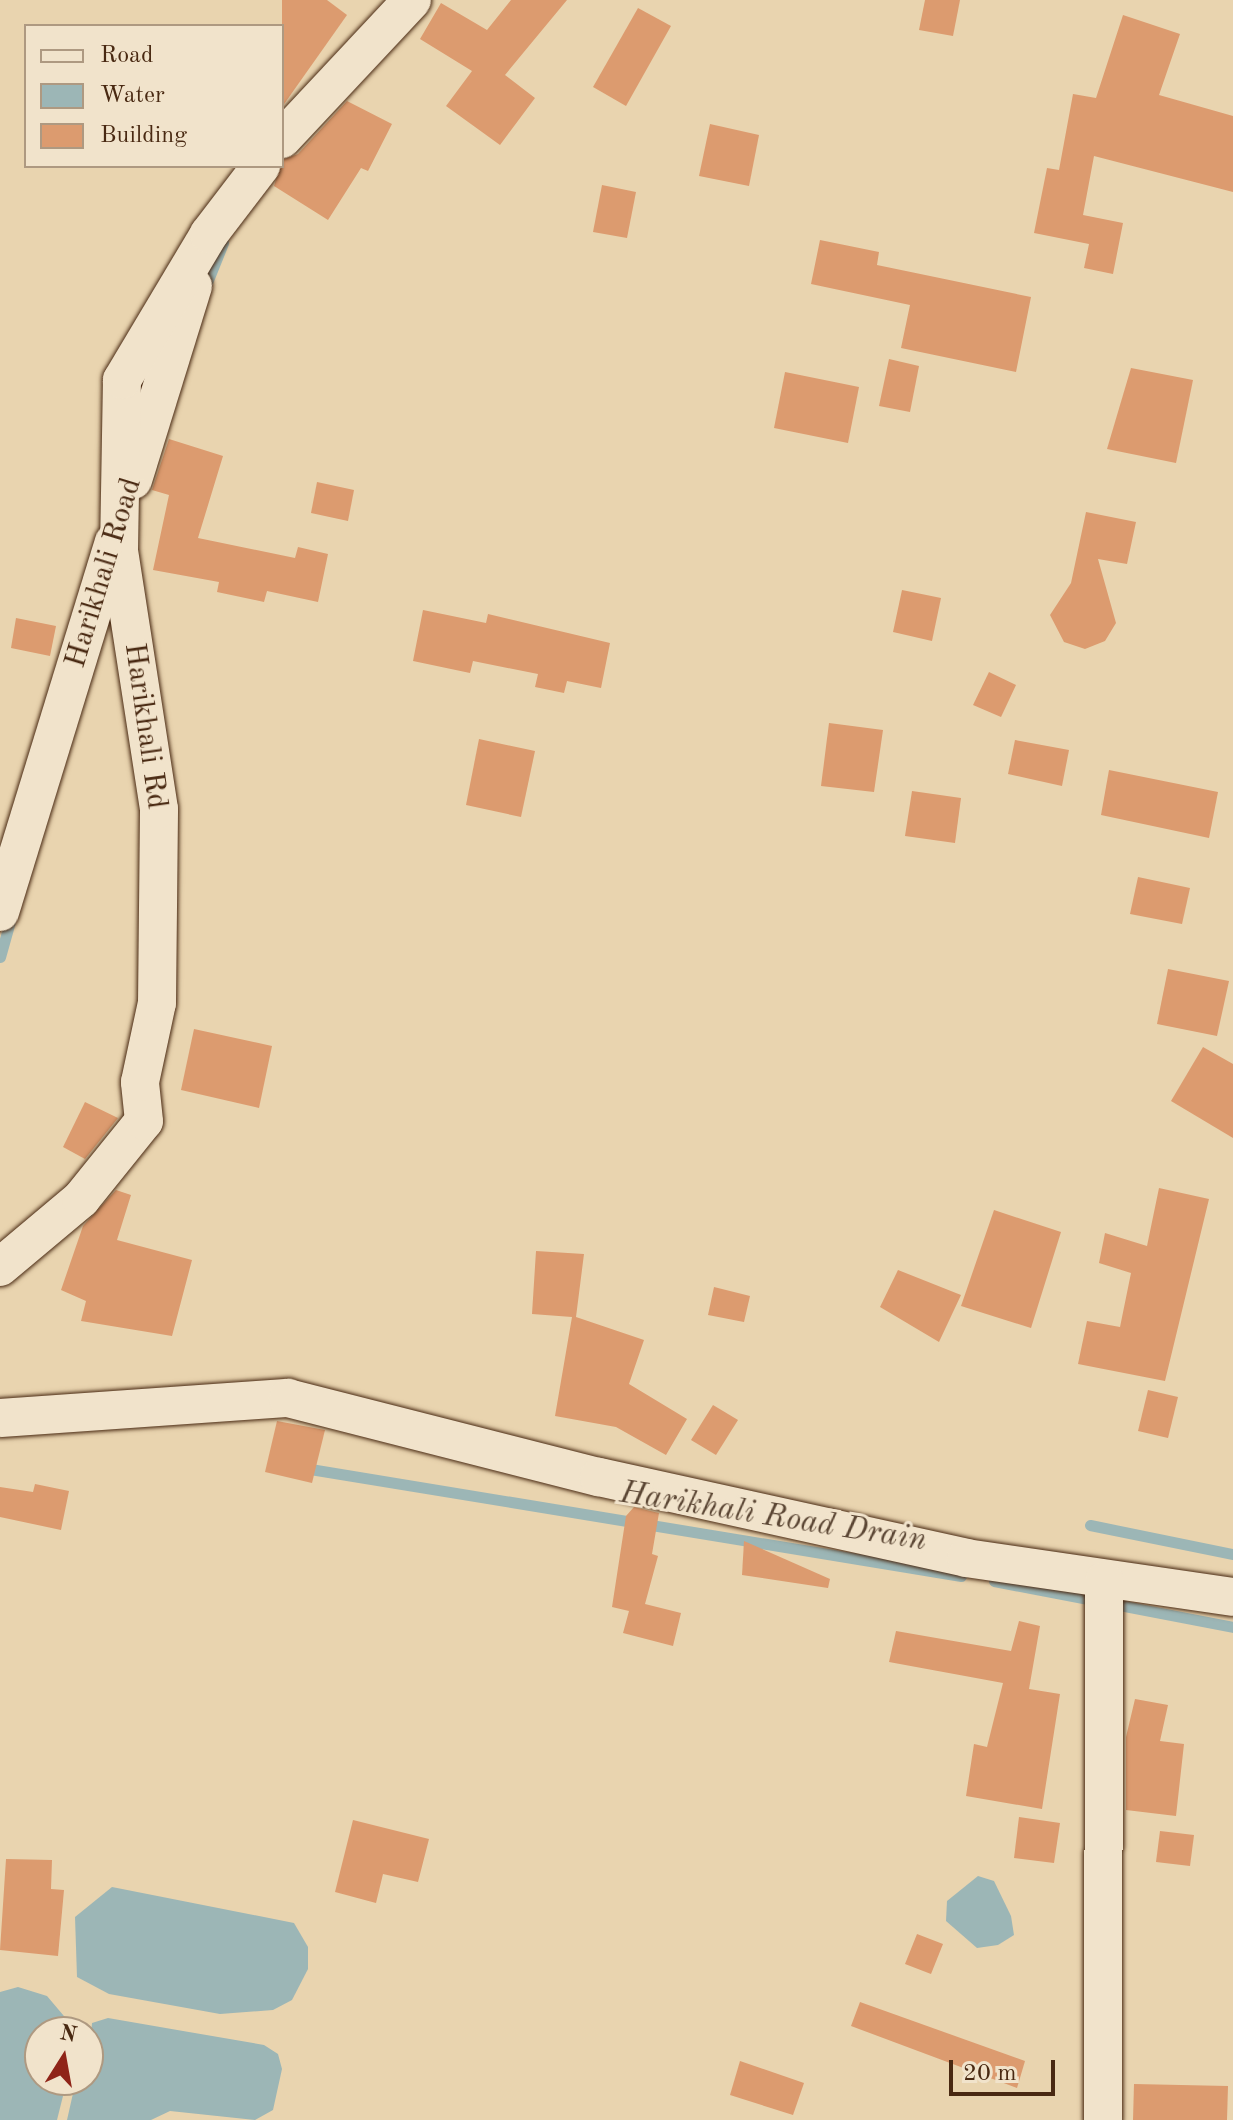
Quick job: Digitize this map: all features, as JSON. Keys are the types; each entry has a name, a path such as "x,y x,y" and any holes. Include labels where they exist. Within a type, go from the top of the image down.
{"street":[{"path":"284,137 412,0"},
{"name":"Harikhali Rd","path":"0,1267 81,1199 144,1121 140,1082 157,1003 159,809 119,550 122,380 209,234 259,168"},
{"name":"Harikhali Road","path":"0,912 209,234"},
{"path":"0,1418 288,1398 599,1477 1104,1581 1233,1597"},
{"path":"1103,2120 1104,1581"}],"water":[{"path":"978,1876 994,1881 1011,1916 1014,1935 998,1945 977,1948 946,1921 947,1901"},
{"path":"112,1887 294,1923 308,1947 308,1969 292,2000 273,2010 220,2014 109,1994 77,1977 75,1917"},
{"path":"18,1987 47,1996 64,2016 24,2016 24,2096 63,2096 57,2120 0,2120 0,1992"},
{"path":"104,2019 264,2045 278,2054 282,2069 273,2110 255,2120 170,2111 151,2120 67,2120 72,2096 104,2096"}],"building":[{"path":"282,0 327,0 347,15 284,104 284,24"},
{"path":"511,0 567,0 505,75 535,98 500,145 446,106 472,71 420,39 441,3 487,30"},
{"path":"925,0 960,0 953,36 919,30"},
{"path":"638,8 671,26 626,106 593,87"},
{"path":"1123,15 1180,34 1159,95 1233,116 1233,192 1094,156 1083,215 1123,223 1113,274 1084,268 1089,244 1034,233 1047,168 1059,170 1073,94 1096,98"},
{"path":"347,101 392,124 368,171 361,168 328,220 274,186 280,168 284,168 284,159 298,154"},
{"path":"710,124 759,135 749,186 699,176"},
{"path":"602,185 636,192 627,238 593,232"},
{"path":"820,240 879,252 877,265 1031,297 1016,372 901,348 910,305 811,284"},
{"path":"889,359 919,366 910,412 879,406"},
{"path":"1131,368 1193,380 1176,463 1107,449"},
{"path":"785,372 859,387 848,443 774,428"},
{"path":"169,439 223,456 198,538 295,558 298,547 328,554 318,602 267,591 264,602 217,592 219,582 153,570 169,495 152,490"},
{"path":"317,482 354,490 348,521 311,513"},
{"path":"1086,512 1136,522 1127,564 1098,559 1116,623 1105,641 1085,649 1064,642 1050,615 1071,583"},
{"path":"902,590 941,598 932,641 893,632"},
{"path":"423,610 486,623 488,614 610,643 601,688 567,681 564,693 535,687 538,674 473,661 470,673 413,661"},
{"path":"16,618 56,626 50,656 11,648"},
{"path":"989,672 1016,685 1001,717 973,705"},
{"path":"829,723 883,730 874,792 821,786"},
{"path":"479,739 535,751 521,817 466,805"},
{"path":"1015,740 1069,750 1062,786 1008,774"},
{"path":"1109,770 1218,792 1209,838 1101,815"},
{"path":"912,791 961,798 955,843 905,836"},
{"path":"1138,877 1190,888 1182,924 1130,914"},
{"path":"1168,969 1229,981 1217,1036 1157,1024"},
{"path":"194,1029 272,1046 259,1108 181,1090"},
{"path":"1203,1047 1233,1064 1233,1138 1171,1101"},
{"path":"85,1102 118,1118 85,1159 63,1147"},
{"path":"1159,1188 1209,1199 1165,1381 1078,1364 1087,1321 1120,1327 1131,1273 1099,1263 1105,1233 1147,1246"},
{"path":"116,1190 131,1195 117,1240 192,1260 172,1336 81,1321 86,1301 61,1290 83,1226"},
{"path":"994,1210 1061,1232 1031,1328 961,1306"},
{"path":"536,1251 584,1254 576,1317 644,1340 629,1384 687,1419 666,1455 616,1427 555,1416 572,1317 532,1314"},
{"path":"898,1270 961,1295 939,1342 880,1307"},
{"path":"714,1287 750,1296 744,1322 708,1315"},
{"path":"1148,1390 1178,1397 1168,1438 1138,1431"},
{"path":"713,1405 738,1420 716,1455 691,1440"},
{"path":"277,1421 325,1430 312,1483 265,1472"},
{"path":"35,1484 69,1491 61,1530 0,1517 0,1487 33,1492"},
{"path":"634,1507 659,1513 652,1554 658,1556 645,1604 681,1613 673,1646 623,1633 629,1611 612,1607 626,1516"},
{"path":"744,1541 830,1579 828,1588 742,1575"},
{"path":"1019,1621 1040,1626 1029,1689 1060,1694 1042,1809 966,1796 974,1744 987,1747 1003,1683 889,1662 896,1631 1011,1651"},
{"path":"1135,1699 1168,1705 1160,1741 1184,1744 1176,1816 1126,1810 1126,1737"},
{"path":"1019,1817 1060,1823 1054,1863 1014,1858"},
{"path":"353,1820 429,1839 418,1882 383,1874 376,1903 335,1892"},
{"path":"1160,1831 1194,1835 1190,1866 1156,1862"},
{"path":"6,1859 52,1860 51,1889 64,1890 58,1956 0,1950"},
{"path":"917,1934 943,1944 931,1974 905,1964"},
{"path":"860,2002 1025,2061 1017,2088 851,2026"},
{"path":"740,2061 804,2083 793,2115 730,2095"},
{"path":"1134,2084 1228,2086 1227,2120 1133,2120"}],"waterway":[{"path":"204,290 223,243"},
{"path":"0,957 12,914"},
{"name":"Harikhali Road Drain","path":"304,1468 961,1576"},
{"name":"Harikhali Road Drain","path":"1090,1525 1233,1554"},
{"name":"Harikhali Road Drain","path":"994,1581 1233,1627"}]}
